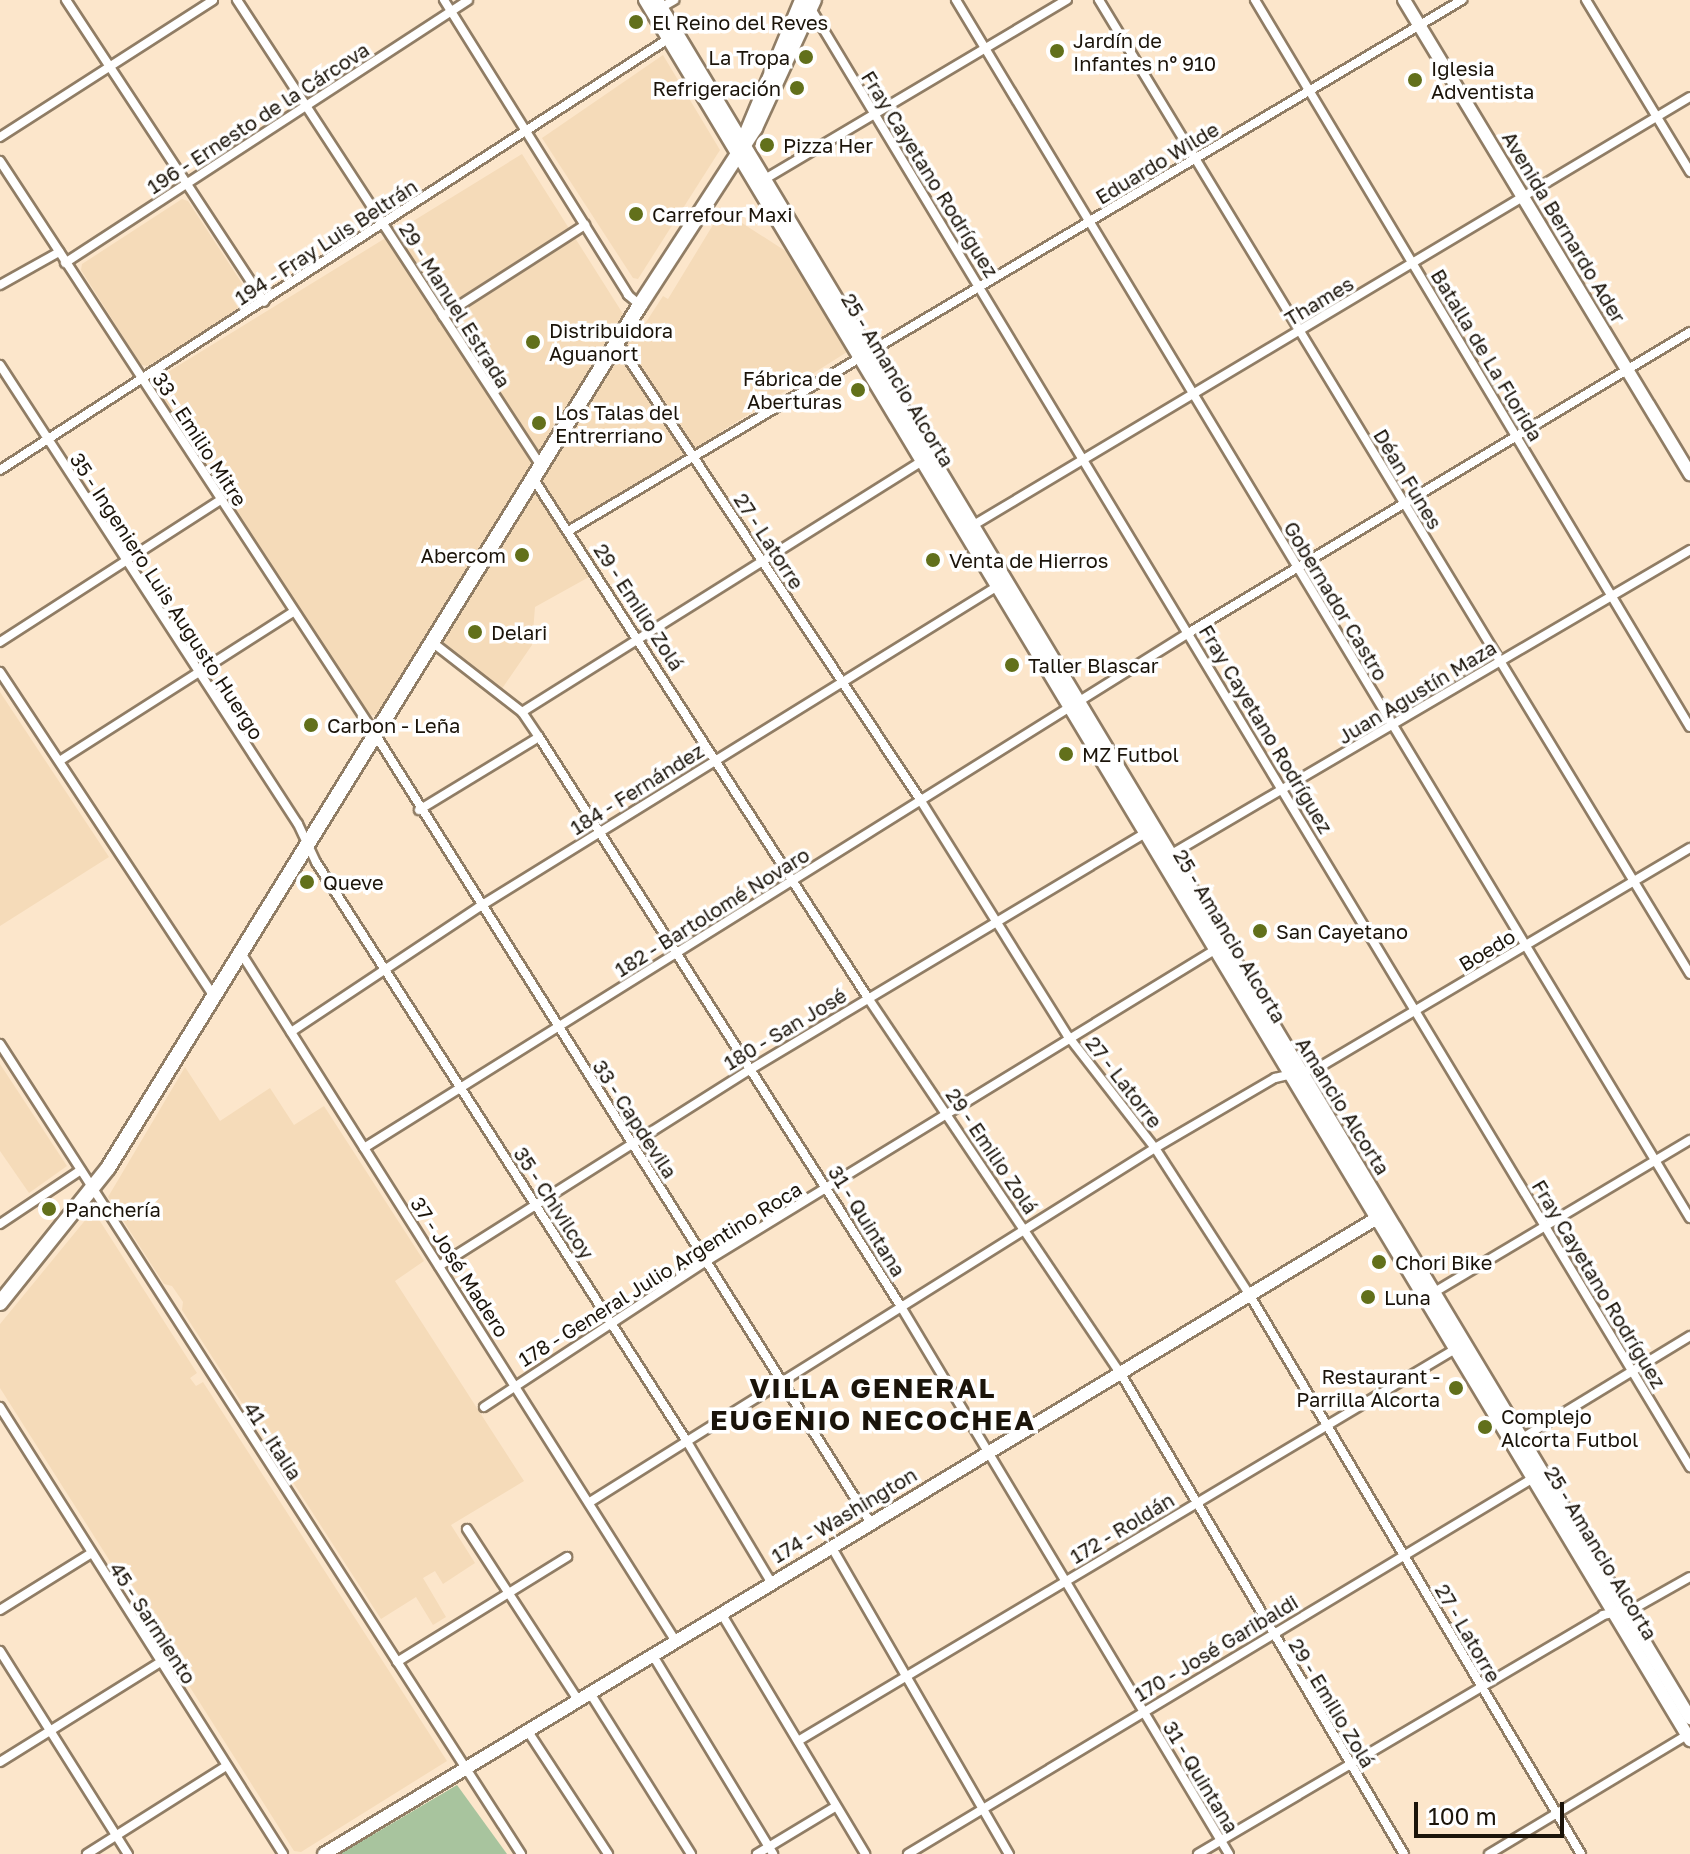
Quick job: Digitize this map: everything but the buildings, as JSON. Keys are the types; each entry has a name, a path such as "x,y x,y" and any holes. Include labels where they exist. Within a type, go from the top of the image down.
{"main road":[{"path":"645,0 657,7 740,147"},
{"name":"Avenida Bernardo Ader","path":"1404,0 1690,474"},
{"path":"0,1303 93,1190 640,305 755,128 808,2"},
{"path":"657,7 668,39 765,179 864,355"},
{"name":"25 - Amancio Alcorta","path":"740,147 1149,831"},
{"name":"Amancio Alcorta","path":"1149,831 1294,1073"},
{"path":"1294,1073 1460,1347"},
{"name":"174 - Washington","path":"324,1854 720,1612 989,1454 1381,1216"},
{"name":"25 - Amancio Alcorta","path":"1460,1347 1537,1476 1612,1612 1689,1737"},
{"path":"1537,1476 1626,1610 1690,1718"}],"street":[{"path":"66,0 189,183 264,302"},
{"path":"0,137 213,0"},
{"name":"29 - Manuel Estrada","path":"237,0 443,316 537,472"},
{"path":"444,0 628,295 640,305"},
{"name":"196 - Ernesto de la Cárcova","path":"65,263 468,0"},
{"path":"657,7 674,0"},
{"name":"Gobernador Castro","path":"956,0 1690,1218"},
{"path":"765,179 1067,0"},
{"name":"Déan Funes","path":"1099,0 1690,974"},
{"name":"Batalla de La Florida","path":"1255,0 1690,727"},
{"name":"Eduardo Wilde","path":"570,530 1462,0"},
{"path":"1586,0 1690,172"},
{"name":"Fray Cayetano Rodríguez","path":"808,2 1690,1467"},
{"name":"194 - Fray Luis Beltrán","path":"0,470 143,381 668,39"},
{"name":"Thames","path":"968,528 1690,97"},
{"name":"33 - Emilio Mitre","path":"0,161 375,734"},
{"path":"443,316 585,225"},
{"path":"0,285 59,252"},
{"name":"182 - Bartolomé Novaro","path":"364,1148 1190,632 1690,332"},
{"name":"27 - Latorre","path":"618,343 921,801 1068,1036 1155,1148 1249,1294 1324,1426 1581,1854"},
{"name":"35 - Ingeniero Luis Augusto Huergo","path":"0,365 307,844"},
{"path":"522,712 927,458"},
{"name":"29 - Emilio Zolá","path":"537,472 570,530 868,998 1121,1374 1193,1503 1404,1854"},
{"path":"0,642 220,500"},
{"name":"Juan Agustín Maza","path":"1165,858 1690,550"},
{"name":"184 - Fernández","path":"291,1032 479,907 1002,584"},
{"path":"61,760 293,612"},
{"name":"31 - Quintana","path":"432,642 522,712 539,737 900,1305 1229,1854"},
{"path":"0,672 61,760 214,997"},
{"name":"33 - Capdevila","path":"375,734 479,907 708,1260 870,1522"},
{"path":"419,810 539,737"},
{"name":"180 - San José","path":"439,1266 751,1069 1149,831"},
{"name":"35 - Chivilcoy","path":"307,844 459,1088 686,1440 771,1582"},
{"name":"Boedo","path":"590,1502 1155,1148 1294,1073 1318,1068 1690,848"},
{"name":"178 - General Julio Argentino Roca","path":"484,1407 610,1321 1068,1036 1218,948"},
{"name":"37 - José Madero","path":"241,953 439,1266 517,1383 675,1640"},
{"name":"41 - Italia","path":"0,1044 521,1854"},
{"path":"1429,1296 1690,1140"},
{"path":"0,1224 81,1170"},
{"path":"1517,1442 1690,1336"},
{"name":"172 - Roldán","path":"798,1741 1193,1503 1460,1347"},
{"name":"45 - Sarmiento","path":"0,1407 159,1663 283,1854"},
{"name":"170 - José Garibaldi","path":"908,1854 1271,1633 1537,1476"},
{"path":"467,1529 578,1700"},
{"path":"831,1546 904,1679 1009,1854"},
{"path":"0,1610 90,1554"},
{"path":"397,1662 567,1557"},
{"path":"1198,1854 1480,1686 1612,1612 1626,1610 1690,1577"},
{"path":"720,1612 865,1854"},
{"path":"0,1651 128,1854"},
{"path":"652,1654 770,1851"},
{"path":"0,1762 159,1663"},
{"path":"590,1693 691,1854"},
{"path":"527,1730 608,1854"},
{"path":"1489,1854 1689,1737"},
{"path":"87,1854 226,1766"},
{"path":"757,1854 770,1851 835,1807"}],"shaded area":[{"name":"Carrefour Maxi","path":"663,55 720,150 638,279 633,278 542,138"},
{"path":"522,154 637,336 663,296 668,299 722,210 787,252 847,352 561,533 589,577 535,607 532,645 499,693 426,638 379,716 366,714 150,383"},
{"path":"182,199 188,201 251,297 250,303 148,366 141,365 81,270 82,264"},
{"path":"0,692 109,857 0,926"},
{"path":"0,1064 67,1166 29,1193 0,1151"},
{"path":"185,1067 220,1121 270,1088 294,1125 324,1106 424,1261 395,1281 524,1481 451,1525 475,1563 443,1584 435,1571 423,1578 446,1617 433,1625 416,1597 381,1619 182,1310 183,1302 172,1286 164,1284 108,1197"},
{"path":"87,1218 98,1218 197,1373 190,1378 196,1386 203,1382 447,1761 301,1852 294,1851 0,1388 0,1324"}],"green space":[{"path":"457,1785 507,1854 340,1854"}],"place":[{"name":"El Reino del Reves","path":"636,22"},
{"name":"Jardín de Infantes nº 910","path":"1057,51"},
{"name":"La Tropa","path":"806,57"},
{"name":"Iglesia Adventista","path":"1415,80"},
{"name":"Refrigeración","path":"797,88"},
{"name":"Pizza Her","path":"767,145"},
{"name":"Carrefour Maxi","path":"636,214"},
{"name":"Distribuidora Aguanort","path":"533,342"},
{"name":"Fábrica de Aberturas","path":"858,390"},
{"name":"Los Talas del Entrerriano","path":"539,423"},
{"name":"Abercom","path":"522,555"},
{"name":"Venta de Hierros","path":"933,560"},
{"name":"Delari","path":"475,632"},
{"name":"Taller Blascar","path":"1012,665"},
{"name":"Carbon - Leña","path":"311,725"},
{"name":"MZ Futbol","path":"1066,754"},
{"name":"Queve","path":"307,882"},
{"name":"San Cayetano","path":"1260,931"},
{"name":"Panchería","path":"49,1209"},
{"name":"Chori Bike","path":"1379,1262"},
{"name":"Luna","path":"1368,1297"},
{"name":"Restaurant - Parrilla Alcorta","path":"1456,1388"},
{"name":"Complejo Alcorta Futbol","path":"1485,1427"}],"district":[{"name":"VILLA GENERAL EUGENIO NECOCHEA","path":"873,1404"}]}
